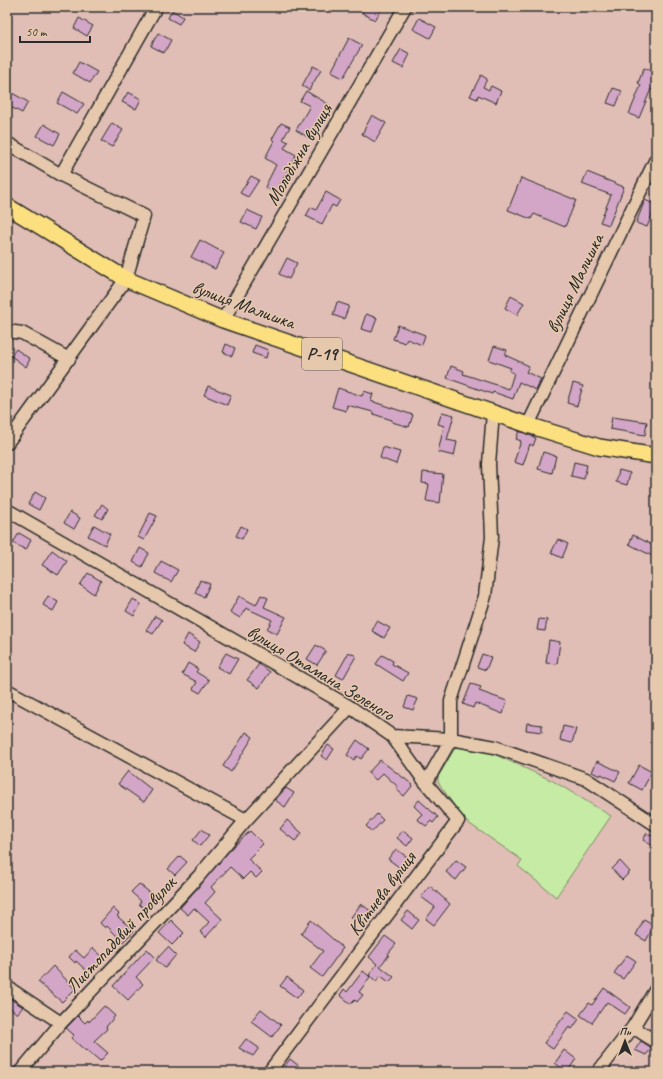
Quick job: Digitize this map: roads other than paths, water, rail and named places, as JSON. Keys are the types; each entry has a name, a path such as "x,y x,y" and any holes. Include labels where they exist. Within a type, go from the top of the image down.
{"main road":[{"name":"вулиця Малишка","path":"7,206 126,279 223,320 599,447 656,456"}],"street":[{"path":"61,175 156,7"},
{"name":"Молодіжна вулиця","path":"223,320 404,7"},
{"path":"7,143 61,175 144,216 126,279 7,443"},
{"name":"вулиця Малишка","path":"528,424 656,159"},
{"path":"7,331 22,333 69,358"},
{"path":"426,783 451,739 451,701 485,596 492,537 489,464 493,412"},
{"name":"вулиця Отамана Зеленого","path":"7,510 350,707 392,736 451,739 495,747 586,779 656,825"},
{"path":"7,690 246,820"},
{"name":"Листопадовий провулок","path":"20,1072 61,1023 198,877 246,820 350,707"},
{"name":"Квітнева вулиця","path":"269,1072 458,821 426,783 392,736"},
{"path":"7,987 61,1023"},
{"path":"598,1072 633,1027 656,989"},
{"path":"633,1027 656,1042"}]}
